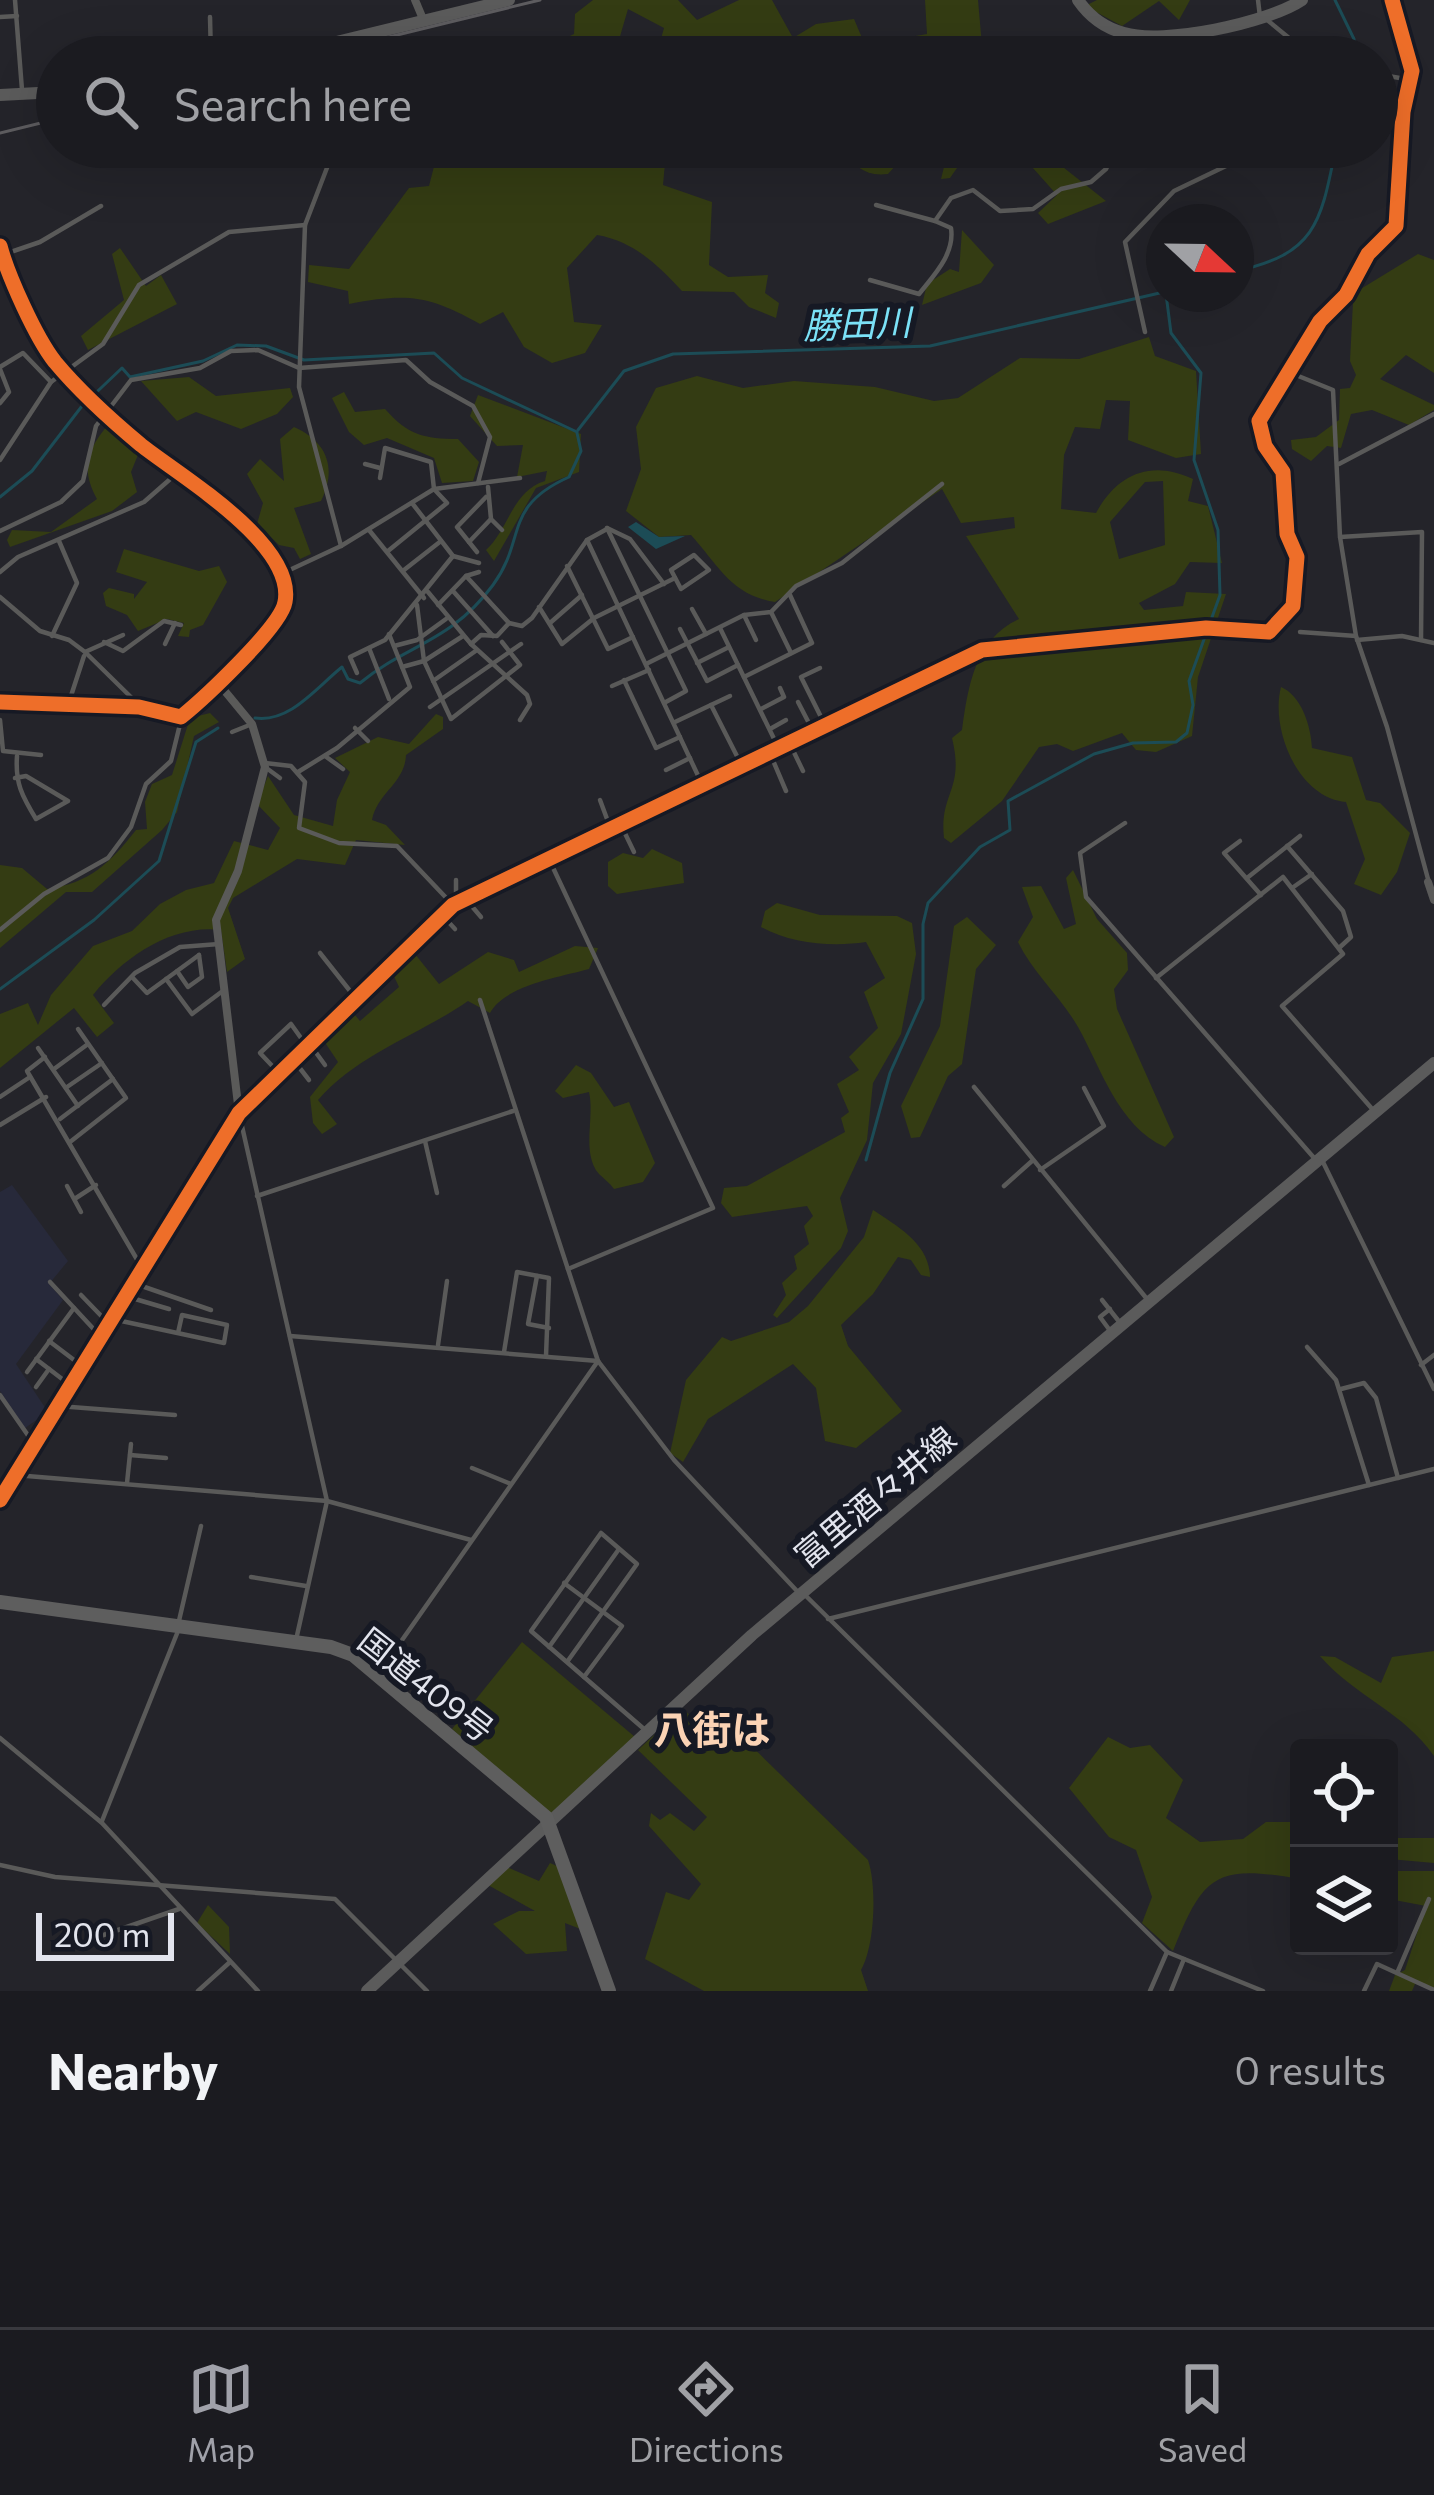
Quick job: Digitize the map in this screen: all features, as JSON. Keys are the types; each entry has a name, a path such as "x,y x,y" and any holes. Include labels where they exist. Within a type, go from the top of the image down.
{"highway":[{"name":"国道409号","path":"0,1602 346,1652 550,1822 606,1989"}],"main road":[{"path":"368,36 509,0"},
{"path":"1078,0 1096,19 1124,34 1166,36 1261,17 1301,0"},
{"path":"0,95 36,93"},
{"name":"富里酒々井線","path":"367,1991 802,1594 1434,1063"}],"street":[{"path":"15,0 22,94"},
{"path":"416,0 423,19"},
{"path":"1258,0 1261,17 1286,36"},
{"path":"0,1500 239,1113 464,897 1000,645 1182,635 1206,628 1269,632 1277,628 1293,606 1297,556 1286,534 1283,472 1264,446 1259,421 1320,320 1346,295 1368,254 1396,226 1402,112 1412,80 1392,0"},
{"path":"0,17 17,16"},
{"path":"209,16 210,36"},
{"path":"1398,78 1412,80"},
{"path":"327,168 305,225 299,368 303,410 341,547"},
{"path":"935,220 951,198 974,190 1000,211 1033,209 1061,189 1091,182 1106,168"},
{"path":"1145,332 1125,242 1160,201 1222,168"},
{"path":"870,280 919,294 941,266 952,239 951,228 935,220 876,205"},
{"path":"3,255 40,242 101,206"},
{"path":"0,460 51,382 103,344 139,285 200,245 252,228 305,225"},
{"path":"0,246 47,350 63,371 105,413 241,520 281,574 282,611 219,684 182,716 171,761 146,784 131,827 108,858 44,894 0,930"},
{"path":"0,531 62,502 83,481 89,441 131,380 200,368 232,351 258,350 299,368 406,361 479,414 490,437 478,483"},
{"path":"0,403 9,392 0,368 23,353 51,382"},
{"path":"1286,371 1334,391 1340,537 1356,638 1387,727 1434,900"},
{"path":"1339,464 1434,414"},
{"path":"380,478 385,448 431,462 434,489 447,503 388,551"},
{"path":"365,464 380,468"},
{"path":"0,572 18,556 144,502 177,473"},
{"path":"281,574 341,547 434,489 520,478"},
{"path":"488,484 491,519 502,530"},
{"path":"612,686 744,615 771,612 942,484"},
{"path":"477,552 457,526 486,496"},
{"path":"412,503 453,556 479,563"},
{"path":"469,542 491,519"},
{"path":"466,576 509,623 522,626 587,540 607,528"},
{"path":"607,528 630,539 664,584"},
{"path":"607,528 686,691 664,703"},
{"path":"369,530 470,644 527,695 530,704 520,720"},
{"path":"1340,537 1422,532 1421,640"},
{"path":"587,540 702,784"},
{"path":"52,636 77,583 59,541"},
{"path":"404,571 440,541"},
{"path":"694,555 709,570 681,589 675,578 671,570 694,555"},
{"path":"357,673 350,657 389,634 426,595 453,556"},
{"path":"567,566 608,649 633,637"},
{"path":"438,605 466,576 479,572"},
{"path":"539,607 562,644 593,618 675,578"},
{"path":"453,590 493,636"},
{"path":"744,677 812,643 790,595"},
{"path":"549,623 582,596"},
{"path":"0,597 84,654 142,707"},
{"path":"417,604 424,662 451,718 509,678 520,665 502,642"},
{"path":"692,609 706,634"},
{"path":"771,612 791,653"},
{"path":"744,615 756,640"},
{"path":"394,646 421,638 448,617"},
{"path":"470,644 481,635 493,636 509,623"},
{"path":"104,642 123,651 158,624 178,624 165,644"},
{"path":"720,628 778,747"},
{"path":"680,629 706,682 738,665"},
{"path":"1300,632 1434,643"},
{"path":"298,772 410,687 389,634"},
{"path":"68,706 84,654 123,635"},
{"path":"402,667 424,662 463,636"},
{"path":"430,706 521,644"},
{"path":"698,663 729,647"},
{"path":"369,648 390,701"},
{"path":"433,681 477,650"},
{"path":"820,668 801,677 825,726"},
{"path":"624,680 656,748 680,737"},
{"path":"219,684 252,724 265,765 280,778"},
{"path":"760,710 784,697 780,688"},
{"path":"674,723 730,696"},
{"path":"0,702 142,707 182,716"},
{"path":"798,702 812,731"},
{"path":"710,705 741,765"},
{"path":"377,711 386,718"},
{"path":"368,718 374,726"},
{"path":"0,720 3,751 16,756 41,755"},
{"path":"769,729 786,720"},
{"path":"232,732 252,724"},
{"path":"355,728 368,741"},
{"path":"789,742 803,771"},
{"path":"769,751 787,791"},
{"path":"15,778 26,776 68,800 36,819 15,778 16,756"},
{"path":"325,756 343,770"},
{"path":"666,770 690,758"},
{"path":"265,765 285,764 298,772 306,789 298,828 339,843 397,846 454,904"},
{"path":"265,765 238,871 217,912 239,1113 327,1501 295,1642"},
{"path":"600,800 610,827"},
{"path":"620,823 634,852"},
{"path":"1124,823 1080,853 1086,896 1320,1162 1434,1389"},
{"path":"244,833 260,828"},
{"path":"1246,878 1300,836"},
{"path":"1240,841 1224,853 1261,895"},
{"path":"1287,846 1343,911 1351,937 1339,948"},
{"path":"548,857 713,1208 566,1269"},
{"path":"1292,888 1312,874"},
{"path":"1156,979 1283,877 1343,954 1282,1006 1376,1116"},
{"path":"454,904 456,880"},
{"path":"464,897 481,917"},
{"path":"442,915 455,929"},
{"path":"132,976 147,993 198,952 219,944"},
{"path":"104,1005 132,976 180,947 198,952"},
{"path":"176,971 188,987 202,977 198,952"},
{"path":"320,953 355,997"},
{"path":"166,980 192,1014 224,991"},
{"path":"480,1000 598,1361 674,1460 827,1619 1168,1952 1263,1991"},
{"path":"278,1072 260,1053 291,1024 325,1065"},
{"path":"70,1142 126,1098 78,1029"},
{"path":"53,1070 88,1043"},
{"path":"38,1048 79,1106"},
{"path":"44,1057 27,1071 142,1268"},
{"path":"292,1058 310,1080"},
{"path":"66,1088 102,1063"},
{"path":"0,1097 31,1076"},
{"path":"59,1120 113,1079"},
{"path":"974,1087 1150,1303"},
{"path":"1040,1171 1104,1126 1084,1088"},
{"path":"0,1125 46,1097"},
{"path":"257,1196 515,1111"},
{"path":"425,1141 437,1193"},
{"path":"1004,1186 1032,1161"},
{"path":"74,1199 96,1185"},
{"path":"67,1186 81,1212"},
{"path":"504,1352 517,1272 550,1278 546,1356"},
{"path":"537,1276 528,1324 549,1328"},
{"path":"438,1345 447,1281"},
{"path":"50,1282 101,1337"},
{"path":"133,1283 211,1310"},
{"path":"80,1295 110,1321 224,1343 226,1324 182,1315 178,1333"},
{"path":"125,1296 169,1309"},
{"path":"1102,1300 1118,1330"},
{"path":"26,1372 74,1308"},
{"path":"1110,1310 1100,1317 1118,1330"},
{"path":"290,1336 598,1361"},
{"path":"50,1341 82,1366"},
{"path":"1307,1347 1339,1390 1369,1486"},
{"path":"1421,1365 1434,1355"},
{"path":"36,1359 70,1385"},
{"path":"378,1675 598,1361"},
{"path":"36,1387 49,1370"},
{"path":"1339,1390 1364,1383 1376,1398 1398,1478"},
{"path":"0,1395 34,1444"},
{"path":"58,1406 175,1415"},
{"path":"127,1483 130,1444"},
{"path":"130,1455 166,1458"},
{"path":"472,1468 511,1484"},
{"path":"827,1619 1434,1469"},
{"path":"15,1475 327,1501 471,1540"},
{"path":"0,1483 9,1485"},
{"path":"101,1823 179,1626 200,1526"},
{"path":"567,1662 637,1564 601,1533 531,1631 647,1732"},
{"path":"549,1647 620,1549"},
{"path":"251,1577 306,1586"},
{"path":"564,1583 622,1626 584,1677"},
{"path":"0,1738 101,1823 258,1991"},
{"path":"0,1865 39,1875 341,1901 427,1991"},
{"path":"1398,1972 1429,1899"},
{"path":"89,1940 179,1909"},
{"path":"1150,1991 1168,1952"},
{"path":"1171,1991 1184,1960"},
{"path":"198,1991 230,1962"},
{"path":"1364,1991 1373,1965 1434,1990"}],"shaded area":[{"path":"636,522 659,537 685,536 656,549 628,527"},
{"path":"12,1185 68,1261 49,1284 63,1300 16,1364 48,1412 25,1428 0,1391 0,1192"}],"green space":[{"path":"593,0 678,0 697,20 739,0 772,0 792,36 662,36 664,28 628,9 620,36 570,36 575,14"},
{"path":"925,0 978,0 981,36 916,36 927,34"},
{"path":"1097,0 1190,0 1179,20 1159,1 1122,26 1085,6"},
{"path":"854,19 861,36 796,36 816,24"},
{"path":"434,168 665,168 663,185 712,202 709,265 728,277 768,275 765,293 779,303 776,318 749,307 734,292 682,291 644,255 597,235 567,268 574,322 602,325 585,353 552,363 524,347 503,312 480,324 417,299 349,304 348,291 308,282 309,265 349,269 409,188 429,186"},
{"path":"860,168 893,168 888,174"},
{"path":"944,168 957,168 950,178 941,179"},
{"path":"1033,168 1064,168 1106,201 1048,224 1038,213 1057,195"},
{"path":"962,230 994,265 981,283 922,305 927,284 950,269 959,272"},
{"path":"120,248 146,286 161,275 177,304 88,350 81,336 124,300 112,254"},
{"path":"1418,254 1434,260 1434,373 1406,355 1380,379 1434,405 1434,410 1409,425 1372,410 1351,414 1341,448 1327,446 1311,461 1292,449 1291,440 1316,437 1339,420 1340,389 1350,388 1356,375 1350,361 1353,302 1359,290"},
{"path":"1149,337 1155,356 1196,371 1201,454 1176,458 1128,440 1130,401 1106,400 1100,429 1075,427 1064,455 1061,509 1096,513 1114,488 1149,471 1193,479 1188,501 1208,506 1222,563 1190,562 1175,584 1139,603 1144,610 1183,606 1186,592 1226,594 1198,677 1192,736 1156,752 1136,750 1122,733 1073,751 1057,744 1039,747 1002,801 951,843 944,838 943,823 956,770 952,738 962,730 971,681 983,651 1019,619 966,536 1015,528 1014,517 961,523 942,489 775,602 736,586 691,535 659,537 626,511 641,469 636,427 656,388 697,376 743,388 794,381 875,387 934,401 958,398 1020,358 1079,359","holes":["1163,481 1165,545 1119,559 1110,522 1145,482"]},
{"path":"189,377 216,396 290,388 293,397 277,414 241,429 196,412 177,421 141,381"},
{"path":"344,392 355,412 385,409 417,434 458,439 479,462 473,481 442,483 434,458 387,438 364,445 349,432 332,398"},
{"path":"478,395 581,434 579,472 536,488 494,561 486,550 525,493 545,481 547,471 517,477 523,445 497,446 470,416"},
{"path":"108,425 140,450 131,472 137,492 112,511 10,547 7,540 12,530 51,532 97,499 88,461"},
{"path":"294,427 315,440 328,467 321,501 294,508 311,554 300,559 294,548 279,545 257,524 263,503 247,474 260,459 284,481 280,439"},
{"path":"124,549 199,571 219,566 227,582 203,625 190,630 189,637 178,636 184,623 167,619 138,631 127,615 106,606 103,593 109,588 134,594 134,599 147,582 116,572"},
{"path":"1281,687 1295,697 1304,713 1312,748 1352,757 1366,800 1380,803 1410,833 1397,872 1381,895 1354,884 1365,859 1346,802 1314,788 1291,759 1280,722"},
{"path":"210,713 219,722 194,736 177,812 162,830 92,892 66,892 0,948 0,865 22,868 47,889 98,870 136,830 147,829 145,802 152,784 172,775 190,718"},
{"path":"436,714 443,717 443,729 406,755 401,773 372,820 386,825 405,845 356,840 345,865 297,859 233,898 228,908 245,959 227,972 221,930 166,938 119,968 93,995 114,1023 97,1037 74,1008 0,1068 0,1014 28,1003 38,1025 51,995 93,946 132,931 160,904 186,890 214,883 234,841 268,850 280,828 257,804 268,776 294,815 333,826 337,800 350,772 335,758 378,737 409,744"},
{"path":"652,849 682,863 684,883 617,894 608,886 608,862 623,853 643,858"},
{"path":"1073,870 1097,919 1127,953 1128,970 1114,989 1117,1009 1174,1137 1165,1147 1123,1111 1078,1027 1018,942 1033,917 1022,887 1041,886 1064,929 1076,924 1066,878"},
{"path":"777,903 820,915 897,916 912,923 916,954 901,1034 873,1083 867,1140 840,1198 848,1231 841,1248 777,1318 773,1315 786,1295 782,1283 797,1269 794,1256 809,1244 804,1226 813,1216 807,1206 732,1217 721,1203 724,1188 747,1186 845,1132 841,1118 849,1112 837,1084 859,1070 849,1057 878,1028 864,992 885,978 866,942 812,943 761,927 765,911"},
{"path":"967,917 996,945 976,969 962,1064 948,1076 920,1137 911,1138 901,1106 940,1026 954,926"},
{"path":"575,946 598,948 589,969 521,989 497,1003 490,1013 468,1001 351,1070 318,1100 337,1124 322,1134 313,1123 310,1097 338,1062 322,1038 350,1009 360,1021 399,987 391,970 411,949 439,984 488,952 514,960 519,972"},
{"path":"576,1065 591,1073 614,1107 629,1102 655,1163 643,1182 614,1189 599,1174 591,1156 589,1092 563,1098 555,1091"},
{"path":"873,1210 918,1246 930,1277 921,1275 911,1260 898,1257 873,1294 841,1325 848,1346 902,1411 856,1448 825,1441 816,1388 793,1364 708,1419 683,1462 670,1453 686,1380 722,1337 731,1341 789,1322 808,1306 864,1237"},
{"path":"522,1642 635,1737 551,1815 452,1729"},
{"path":"1434,1651 1434,1756 1409,1728 1320,1656 1335,1657 1381,1683 1392,1657"},
{"path":"683,1708 718,1747 735,1730 868,1860 873,1916 861,1970 868,1991 704,1991 645,1959 666,1892 689,1900 701,1884 649,1826 651,1813 660,1820 670,1813 694,1831 707,1817 638,1750"},
{"path":"1108,1737 1130,1748 1150,1745 1183,1780 1166,1818 1200,1842 1243,1839 1266,1822 1290,1822 1290,1878 1249,1873 1216,1881 1194,1906 1173,1951 1142,1923 1152,1897 1136,1850 1109,1837 1069,1788"},
{"path":"1398,1838 1434,1838 1434,1863 1398,1860"},
{"path":"550,1863 564,1869 583,1930 565,1923 567,1951 526,1954 493,1924 519,1911 535,1911 488,1885 507,1867 539,1881"},
{"path":"1398,1871 1434,1871 1434,1988 1415,1984 1412,1991 1389,1991 1395,1975 1405,1970 1426,1906 1398,1901"},
{"path":"208,1905 229,1927 230,1954 197,1923"}],"waterway":[{"name":"勝田川","path":"1335,0 1353,36"},
{"name":"勝田川","path":"1254,266 1284,255 1311,230 1331,168"},
{"name":"勝田川","path":"578,430 624,371 673,354 930,346 1146,296"},
{"path":"866,1160 890,1073 923,999 923,924 928,903 980,847 1010,830 1008,801 1094,754 1133,743 1176,742 1187,733 1193,705 1189,681 1220,595 1218,530 1194,460 1201,373 1171,333 1168,312"},
{"path":"0,497 32,471 82,406 122,368 130,377 203,361 237,345 266,346 304,360 434,353 462,378 577,432"},
{"path":"255,718 291,709 342,667 348,679 360,683 461,619 493,585 524,512 548,488 569,477 581,451 577,433"},
{"path":"0,989 94,920 159,861 196,742 218,728"}],"railway":[{"path":"393,36 540,0"},
{"path":"0,133 36,124"}],"cycle path":[{"path":"0,1500 239,1113 453,905 982,650 1206,628 1269,632 1293,606 1297,557 1287,534 1283,472 1265,446 1259,421 1320,321 1346,295 1368,254 1396,226 1403,112 1412,71 1392,0"},
{"path":"0,246 23,306 55,362 118,426 255,535 284,580 285,602 256,645 181,717 139,707 0,702"}],"district":[{"name":"八街は","path":"712,1730"}]}
